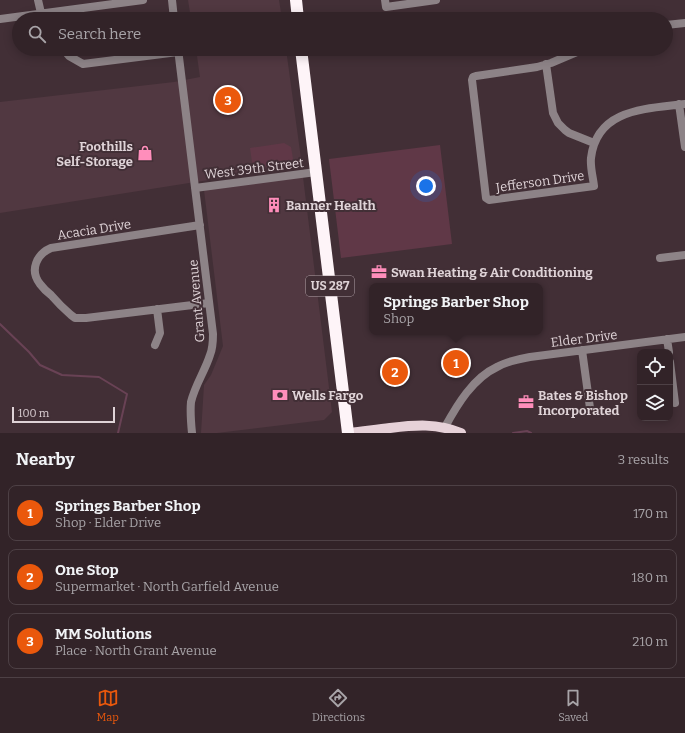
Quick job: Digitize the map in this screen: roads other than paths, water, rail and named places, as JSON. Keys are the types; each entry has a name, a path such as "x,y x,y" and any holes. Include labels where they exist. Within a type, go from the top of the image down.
{"highway":[{"path":"296,0 297,12"},
{"name":"US 287","path":"303,56 349,433"}],"main road":[{"path":"349,433 414,425 438,426 460,433"}],"street":[{"path":"38,0 42,12"},
{"path":"68,12 143,0"},
{"path":"172,0 173,12"},
{"path":"385,0 386,7 436,0"},
{"path":"0,19 12,18"},
{"path":"673,24 685,23"},
{"path":"69,56 83,64 141,56"},
{"name":"Grant Avenue","path":"179,56 213,334 213,344 210,354 196,386 191,402 192,433"},
{"path":"566,56 546,64 553,113 558,123 569,133 594,143"},
{"name":"Jefferson Drive","path":"546,64 473,77 472,80 486,198 489,200 594,186 591,164 594,143 599,134 607,126 615,119 632,111 682,104"},
{"path":"682,104 685,147"},
{"name":"West 39th Street","path":"195,188 316,172"},
{"name":"Acacia Drive","path":"200,225 57,246 47,250 39,256 35,265 38,282 71,315 76,318 209,303"},
{"path":"660,258 685,255"},
{"path":"155,345 160,333 157,309"},
{"name":"Elder Drive","path":"445,428 455,408 468,390 483,376 496,367 510,361 530,356 685,337"},
{"path":"667,339 669,349"},
{"path":"582,350 590,408"},
{"path":"673,385 675,403"}],"waterway":[{"path":"0,324 29,352 40,365 62,375 99,377 127,394 118,433"},
{"path":"513,433 527,431 531,433"}],"place":[{"name":"MM Solutions","path":"228,100"},
{"name":"Foothills Self-Storage","path":"145,153"},
{"name":"Banner Health","path":"274,205"},
{"name":"Swan Heating & Air Conditioning","path":"379,272"},
{"name":"Springs Barber Shop","path":"456,363"},
{"name":"One Stop","path":"395,372"},
{"name":"Wells Fargo","path":"280,395"},
{"name":"Bates & Bishop Incorporated","path":"526,402"}]}
